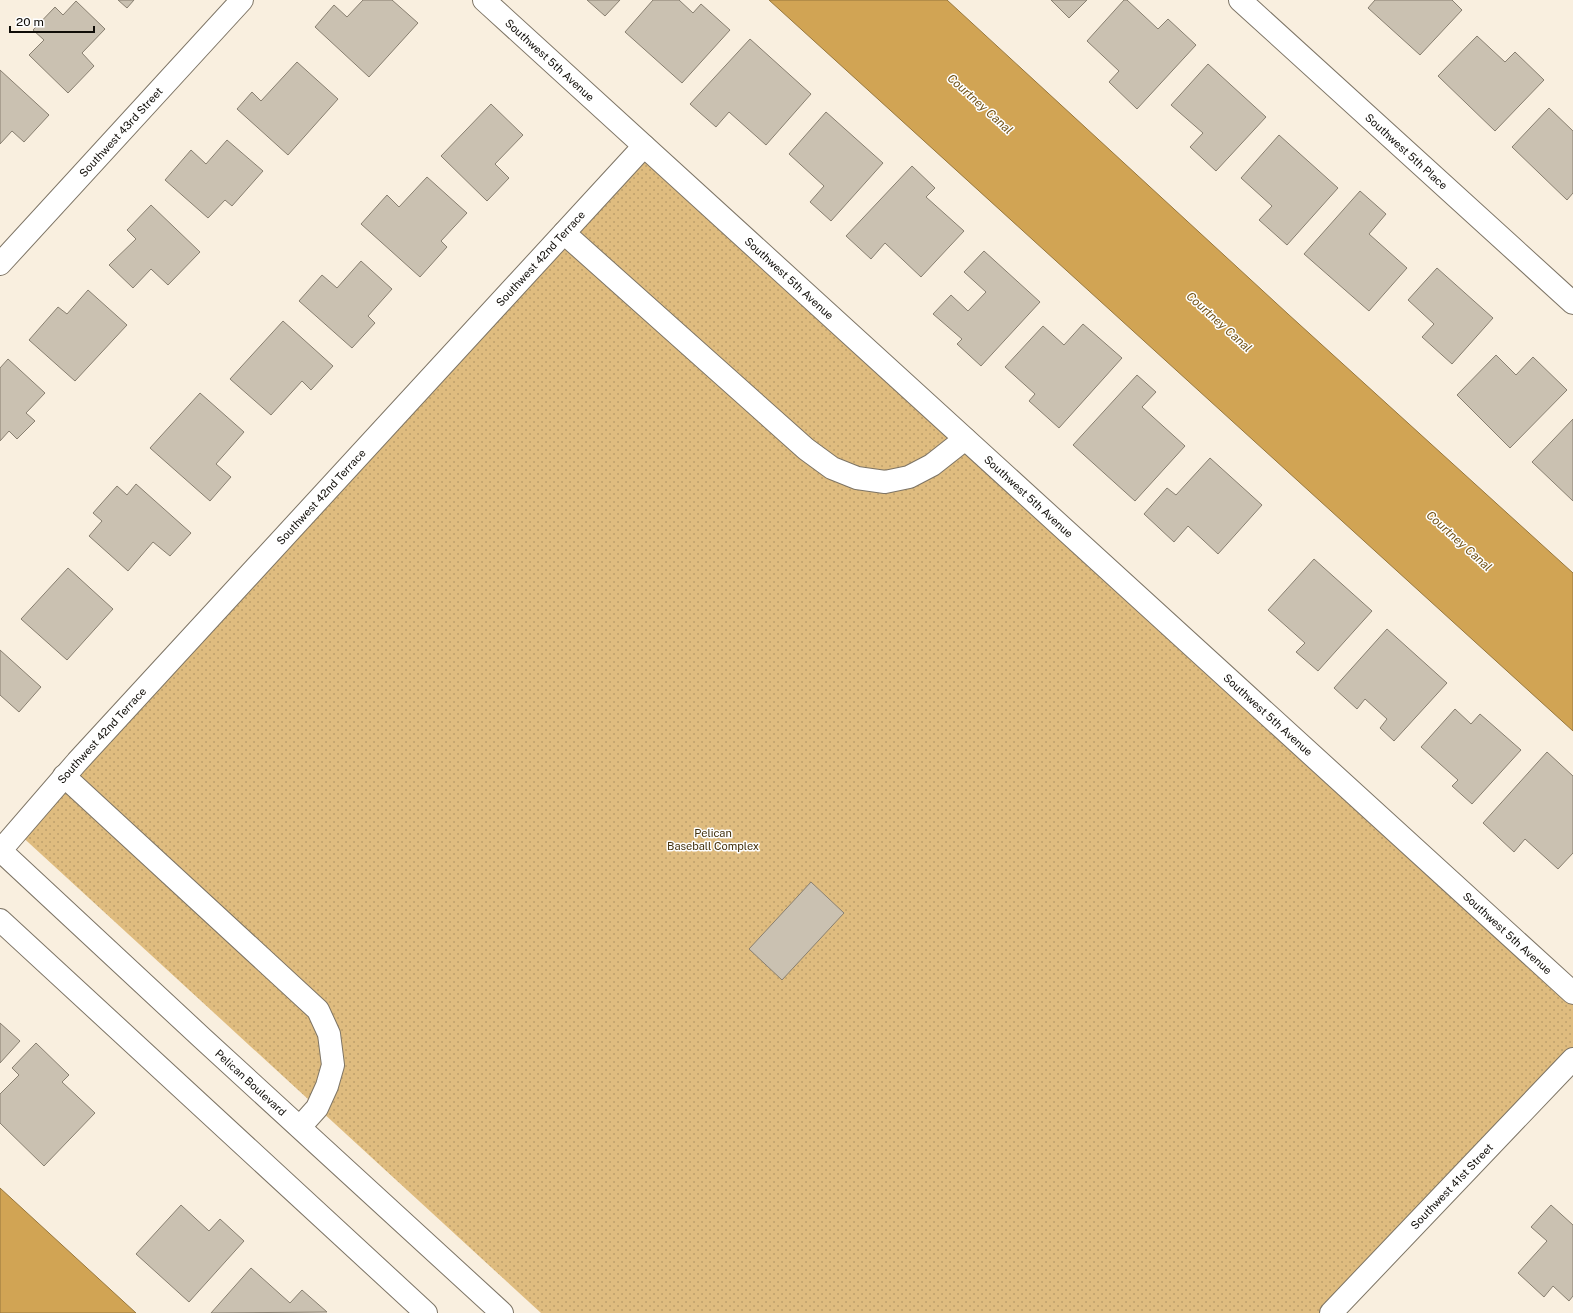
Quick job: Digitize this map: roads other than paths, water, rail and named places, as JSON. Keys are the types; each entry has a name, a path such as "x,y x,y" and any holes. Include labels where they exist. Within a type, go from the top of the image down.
{"street":[{"name":"Southwest 43rd Street","path":"0,264 242,0"},
{"name":"Southwest 5th Avenue","path":"484,0 1573,993"},
{"name":"Southwest 5th Place","path":"1240,0 1573,303"},
{"name":"Southwest 42nd Terrace","path":"0,851 64,776 644,146"},
{"path":"564,233 806,449 832,468 858,478 885,482 897,480 909,477 932,465 965,439"},
{"path":"64,776 318,1010 329,1034 333,1064 327,1086 317,1108 300,1127"},
{"name":"Pelican Boulevard","path":"0,851 502,1313"},
{"path":"0,920 426,1313"},
{"name":"Southwest 41st Street","path":"1331,1313 1573,1059"}],"water":[{"name":"Courtney Canal","path":"769,0 947,0 1288,314 1573,573 1573,731"},
{"path":"0,1188 136,1313 0,1313"}],"park label":[{"name":"Pelican Baseball Complex","path":"713,839"}]}
